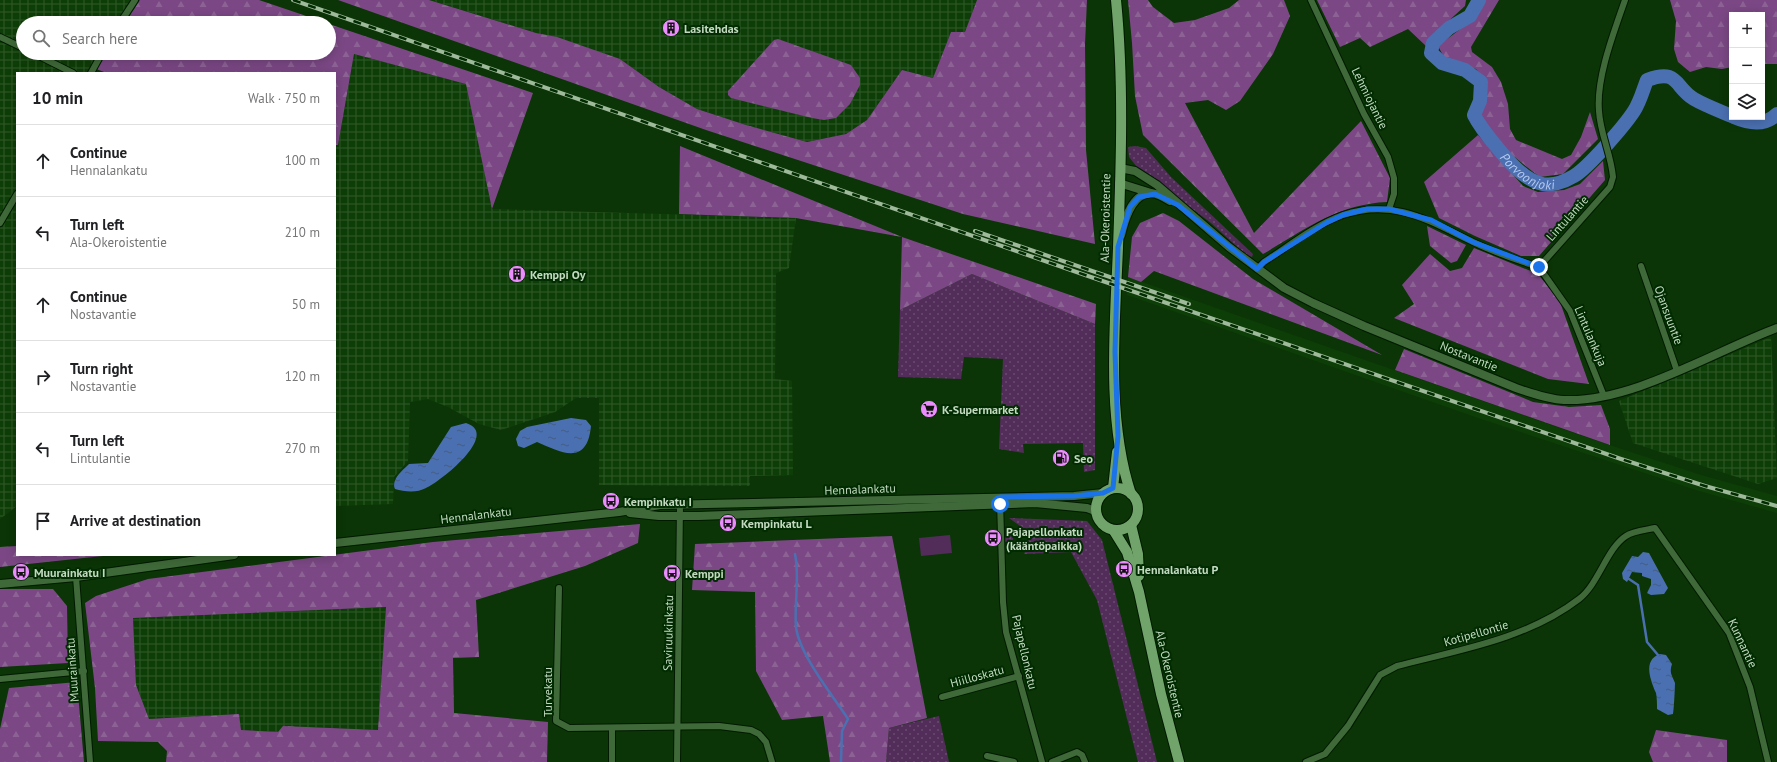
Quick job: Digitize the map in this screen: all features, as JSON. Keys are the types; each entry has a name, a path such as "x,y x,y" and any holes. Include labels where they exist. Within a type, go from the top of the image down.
{"main road":[{"name":"Ala-Okeroistentie","path":"1113,488 1118,436 1115,352 1120,183 1120,70 1116,0"},
{"name":"Ala-Okeroistentie","path":"1118,436 1126,479 1131,494"},
{"path":"1113,488 1123,489 1131,494 1138,506 1138,514 1131,525 1126,529 1114,531 1103,526 1095,511 1096,503 1103,493 1113,488"},
{"name":"Ala-Okeroistentie","path":"1131,525 1138,554 1139,592"},
{"name":"Ala-Okeroistentie","path":"1114,531 1127,552 1139,592 1161,694 1179,762"}],"street":[{"path":"125,16 135,0"},
{"name":"Lehmiojantie","path":"1311,0 1364,114 1388,157 1394,178 1394,194 1389,209"},
{"name":"Lintulantie","path":"1539,267 1610,187 1613,177 1610,155 1599,111 1600,90 1610,44 1625,0"},
{"path":"0,37 16,45"},
{"path":"47,60 71,72"},
{"path":"92,72 98,60"},
{"name":"Nostavantie","path":"1120,168 1134,171 1157,185 1178,205 1257,269 1284,288 1313,303 1378,332 1516,388 1539,395 1562,400 1604,396 1630,390 1777,328"},
{"name":"Nostavantie","path":"1120,183 1155,194 1178,205"},
{"path":"1118,247 1130,207 1139,197 1155,194"},
{"path":"0,223 16,196"},
{"path":"1257,269 1264,262 1326,223 1343,215 1367,209 1389,209 1431,220 1473,242 1539,267"},
{"name":"Ojansuuntie","path":"1641,266 1677,371"},
{"name":"Lintulankuja","path":"1539,267 1570,311 1604,396"},
{"name":"Hennalankatu","path":"619,512 680,516 1000,501 1103,493"},
{"name":"Hennalankatu","path":"336,543 619,512 660,505 1000,501 1063,505 1087,508 1095,511"},
{"name":"Pajapellonkatu","path":"1000,501 1006,624 1018,676 1042,762"},
{"name":"Saviruukinkatu","path":"677,762 680,505"},
{"name":"Kotipellontie","path":"1306,762 1325,754 1348,726 1380,675 1397,666 1516,633 1544,622 1580,599 1618,543 1626,535 1655,528"},
{"name":"Kunnantie","path":"1655,528 1729,633 1750,687 1768,762"},
{"path":"0,584 76,577 227,556"},
{"name":"Muurainkatu","path":"76,577 90,762"},
{"name":"Turvekatu","path":"559,588 556,721 569,728 678,728 719,726 751,730 759,734 766,742 772,762"},
{"path":"0,679 84,671"},
{"name":"Hiilloskatu","path":"942,697 1018,676"},
{"path":"612,728 612,762"},
{"path":"1052,762 1077,752 1082,755 1085,762"},
{"path":"988,756 1014,762"}],"shaded area":[{"path":"0,0 140,0 130,16 16,16 16,60 102,60 95,72 16,72 16,507 0,519"},
{"name":"Lasitehdas","path":"430,0 977,0 965,33 951,32 933,78 902,70 867,120 846,134 807,142 746,125 697,109 659,87 620,59"},
{"name":"Kemppi Oy","path":"354,54 467,84 492,209 796,218 789,268 776,273 775,379 792,381 793,475 750,476 750,486 599,485 599,398 576,398 555,412 501,430 479,424 448,407 428,399 410,402 408,461 394,477 393,504 336,506 336,145 338,145"},
{"path":"1135,146 1146,148 1171,177 1253,254 1252,257 1246,255 1211,223 1137,167 1129,157 1128,147"},
{"path":"972,274 1095,324 1095,470 1084,472 1083,443 1023,444 1024,453 999,449 1003,359 964,357 961,379 898,377 900,310"},
{"path":"1128,277 1585,437 1701,475 1777,496 1777,513 1699,491 1478,418 1127,295"},
{"path":"1771,337 1777,478 1758,484 1633,443 1619,401"},
{"path":"1009,518 1087,521 1102,540 1157,762 1138,762 1097,600 1071,552 1024,554 1029,543 1027,531"},
{"path":"1007,532 1013,538 1013,544 1010,545 1005,541"},
{"path":"950,535 952,553 921,556 919,538"},
{"path":"386,607 379,730 283,726 278,732 241,730 238,714 149,719 136,685 133,618"},
{"path":"939,716 949,762 886,762 889,728"}],"green space":[{"path":"140,0 259,0 306,16 130,16"},
{"path":"338,0 429,0 536,33 557,37 620,59 659,87 697,109 746,125 807,142 846,134 867,120 902,70 933,78 951,32 965,32 977,0 1087,0 1085,44 1086,150 1095,244 963,214 706,130"},
{"path":"1128,0 1148,0 1153,7 1174,23 1195,20 1229,8 1239,0 1284,0 1290,16 1273,54 1240,101 1226,110 1208,100 1185,103 1254,233 1361,121 1390,178 1387,202 1369,204 1337,213 1307,228 1263,254 1143,135 1135,96"},
{"path":"1317,0 1466,0 1465,6 1434,34 1426,46 1408,29 1370,47 1360,38 1340,47"},
{"path":"1482,0 1499,0 1471,47 1472,52 1492,67 1501,82 1508,104 1510,129 1516,140 1562,159 1571,155 1581,137 1590,112 1598,139 1563,174 1540,177 1506,149 1492,133 1481,114 1485,105 1486,81 1476,69 1445,59 1438,46 1471,21"},
{"path":"1670,0 1777,0 1777,64 1765,64 1765,12 1729,12 1729,68 1722,69 1706,67 1690,72 1678,62 1674,49 1676,21"},
{"path":"336,26 533,93 492,209 466,84 354,54 338,145 336,145 336,72 104,72 96,69 102,60 336,60"},
{"path":"778,39 851,65 860,78 860,85 850,104 836,118 824,120 812,118 731,98 728,95 728,91 774,40"},
{"path":"1478,135 1523,186 1538,192 1564,190 1580,184 1603,161 1605,180 1539,256 1521,256 1439,218 1424,182"},
{"path":"680,146 902,237 796,218 679,214"},
{"path":"1163,213 1179,221 1253,279 1382,355 1154,271 1141,282 1128,277 1132,237 1140,223"},
{"path":"1427,226 1466,245 1457,261 1451,263 1430,246"},
{"path":"902,237 1096,304 1095,324 972,274 900,310"},
{"path":"1474,248 1538,274 1560,302 1589,384 1548,379 1394,318 1414,304 1402,285 1430,254 1450,271 1462,268"},
{"path":"1404,349 1533,402 1569,407 1601,405 1610,429 1610,445 1395,370"},
{"path":"640,524 638,543 585,566 476,600 479,657 453,658 454,713 548,722 547,762 166,762 167,751 158,742 98,741 95,688 85,603 96,596 148,579 325,556 336,556 336,555 433,542","holes":["386,607 378,730 283,726 278,732 241,730 239,714 149,719 136,685 133,618"]},
{"path":"892,536 927,718 889,728 886,762 830,762 823,716 782,720 756,671 755,592 692,590 695,544"},
{"path":"16,546 16,556 103,556 0,567 0,547"},
{"path":"0,589 53,589 67,606 68,663 0,667"},
{"path":"77,682 84,762 0,762 0,729 9,688"},
{"path":"1656,730 1727,740 1727,762 1653,762 1649,752"}],"water":[{"path":"571,418 586,420 591,426 589,439 579,452 572,453 555,450 537,442 524,448 518,446 516,439 520,431 527,427"},
{"path":"466,423 475,429 476,437 472,447 454,468 433,484 422,490 411,492 395,489 394,485 396,478 409,464 428,463 451,427"},
{"path":"1643,552 1649,553 1668,588 1664,594 1651,595 1647,593 1651,585 1651,579 1642,576 1642,573 1632,572 1627,582 1623,579 1622,573 1632,556 1638,557"},
{"path":"1660,654 1666,655 1672,664 1671,672 1675,683 1673,714 1668,715 1657,709 1656,693 1649,671 1651,661 1654,657"}],"waterway":[{"name":"Porvoonjoki","path":"1479,0 1470,16 1449,28 1433,43 1431,53 1442,63 1465,70 1481,82 1480,101 1474,115 1486,134 1509,161 1518,170 1534,181 1543,184 1561,182 1574,176 1588,164 1615,136 1634,111 1647,80 1665,76 1671,78 1675,80 1694,99 1729,115"},
{"name":"Porvoonjoki","path":"1742,120 1762,122 1777,114"},
{"path":"795,554 797,572 796,627 798,638 810,662 848,719 842,731 841,762"},
{"path":"1629,579 1638,585 1647,642 1658,655"}],"railway":[{"path":"293,0 1621,459 1705,486 1777,506"},
{"path":"975,231 1189,304"}],"place":[{"name":"Lasitehdas","path":"671,28"},
{"name":"Kemppi Oy","path":"517,274"},
{"name":"K-Supermarket","path":"929,409"},
{"name":"Seo","path":"1061,458"},
{"name":"Kempinkatu I","path":"611,501"},
{"name":"Kempinkatu L","path":"728,523"},
{"name":"Pajapellonkatu (kääntöpaikka)","path":"993,538"},
{"name":"Hennalankatu P","path":"1124,569"},
{"name":"Muurainkatu I","path":"21,572"},
{"name":"Kemppi","path":"672,573"}],"route":[{"path":"1000,504 1000,497 1074,496 1103,493 1106,490 1113,488 1118,436 1115,352 1118,247 1130,207 1139,197 1155,194 1178,205 1257,269 1264,262 1326,223 1343,215 1367,209 1389,209 1431,220 1473,242 1522,262 1539,267"}]}
